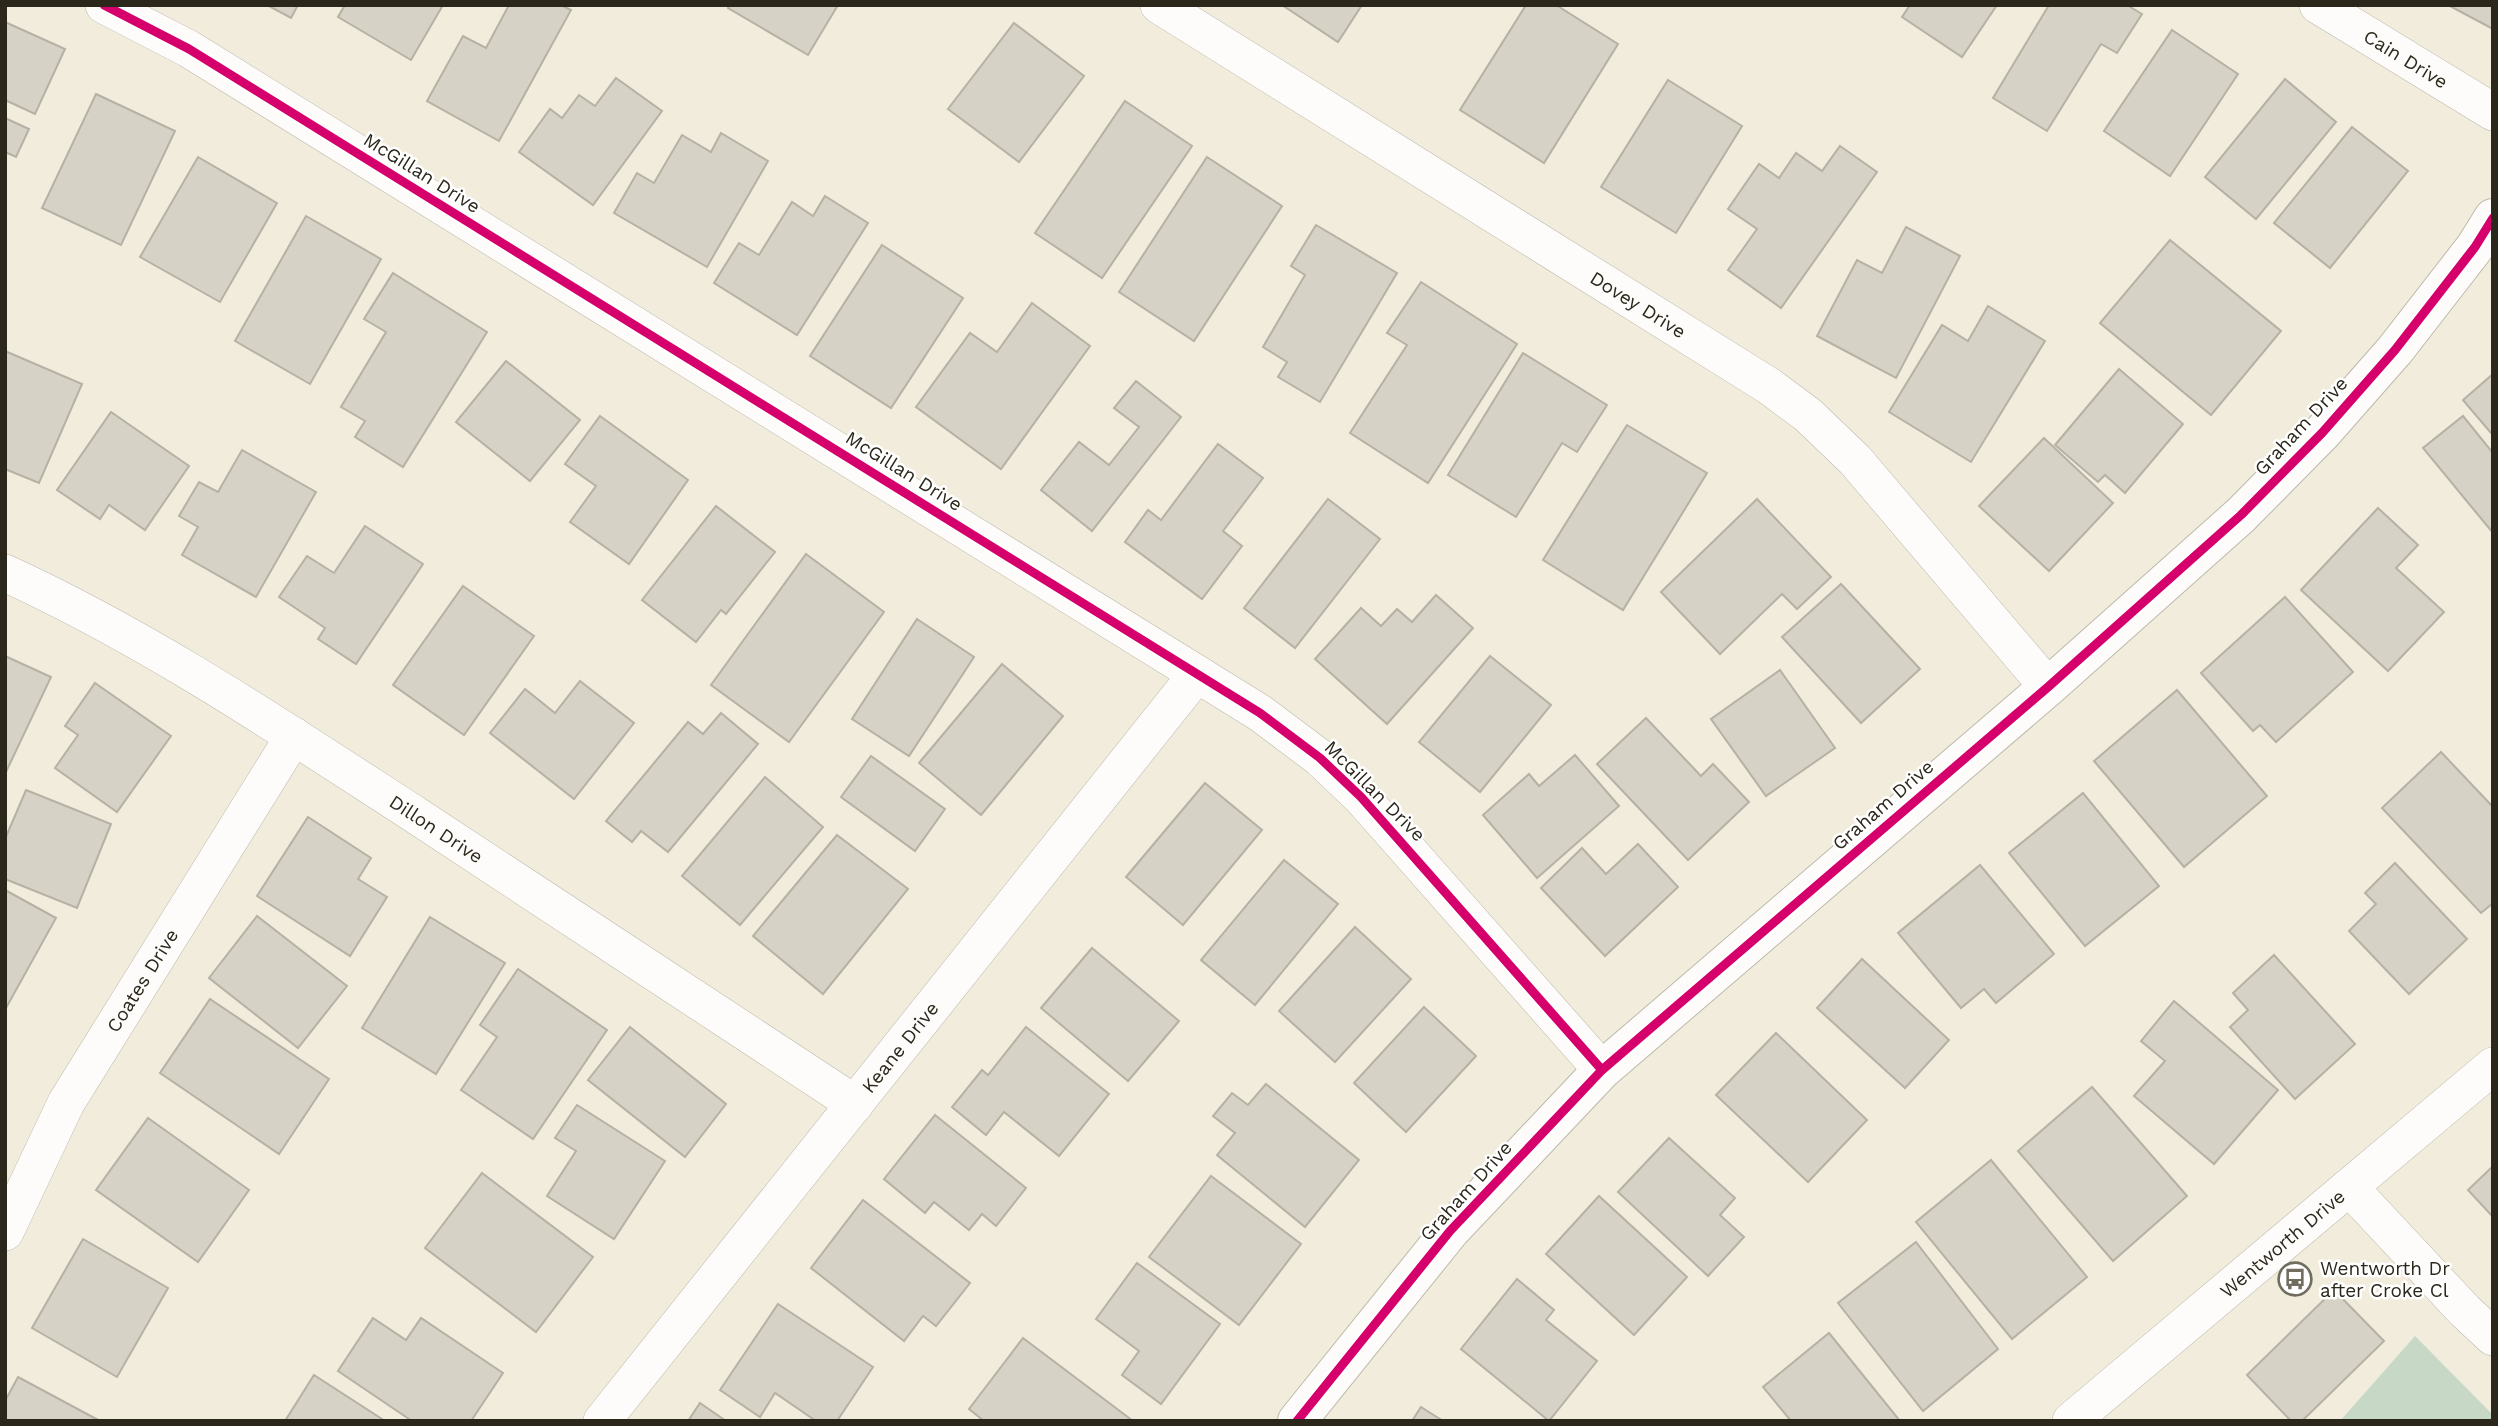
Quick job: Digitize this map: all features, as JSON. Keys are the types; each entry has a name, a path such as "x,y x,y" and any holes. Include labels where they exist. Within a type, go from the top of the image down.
{"street":[{"name":"McGillan Drive","path":"104,5 189,49 1270,721 1320,758 1361,797 1602,1070"},
{"name":"Dovey Drive","path":"1159,5 1769,386 1808,415 1855,460 2048,687"},
{"name":"Cain Drive","path":"2318,5 2493,112"},
{"name":"Graham Drive","path":"1297,1421 1450,1231 1602,1070 2048,687 2241,515 2322,433 2395,350 2475,247 2493,219"},
{"name":"Dillon Drive","path":"5,573 63,599 141,642 294,736 855,1104"},
{"name":"Keane Drive","path":"602,1421 1197,674"},
{"name":"Coates Drive","path":"5,1232 66,1103 294,736"},
{"name":"Wentworth Drive","path":"2071,1421 2493,1066"},
{"path":"2349,1187 2465,1311 2493,1337"}],"green space":[{"path":"2415,1336 2493,1415 2493,1421 2340,1421"}],"building":[{"path":"267,5 298,5 291,18"},
{"path":"345,5 443,5 411,60 338,17"},
{"path":"509,5 561,5 571,10 499,141 427,101 463,36 486,48"},
{"path":"729,5 838,5 808,55 728,8"},
{"path":"1282,5 1362,5 1338,42"},
{"path":"1526,5 1556,5 1618,44 1544,163 1460,110"},
{"path":"1910,5 1997,5 1962,57 1902,17"},
{"path":"2049,5 2127,5 2142,14 2117,53 2101,44 2047,131 1993,98"},
{"path":"2448,5 2493,5 2493,29"},
{"path":"5,22 65,49 35,114 5,100"},
{"path":"1014,23 1084,76 1019,162 948,109"},
{"path":"2172,30 2238,74 2170,176 2104,131"},
{"path":"616,78 662,111 593,205 519,152 550,109 562,118 579,95 595,106"},
{"path":"2285,79 2336,122 2256,219 2205,177"},
{"path":"1668,80 1742,126 1676,233 1601,187"},
{"path":"96,94 175,131 121,245 42,208"},
{"path":"1125,101 1192,146 1102,278 1035,233"},
{"path":"5,118 29,129 16,157 5,152"},
{"path":"2352,127 2408,171 2330,268 2274,223"},
{"path":"721,133 768,161 707,267 614,213 637,173 654,183 682,135 711,152"},
{"path":"1840,146 1877,172 1781,308 1728,270 1757,229 1728,209 1759,164 1779,178 1796,153 1822,171"},
{"path":"198,157 277,203 220,302 140,257"},
{"path":"1207,157 1282,206 1194,341 1119,292"},
{"path":"825,196 868,223 797,335 714,283 739,243 759,255 792,202 813,216"},
{"path":"306,216 381,259 310,384 235,341"},
{"path":"1316,225 1397,273 1320,402 1278,377 1287,362 1263,347 1305,275 1291,266"},
{"path":"1906,227 1960,256 1896,378 1817,336 1857,260 1882,273"},
{"path":"2170,240 2281,331 2211,415 2100,323"},
{"path":"882,245 963,298 891,408 810,356"},
{"path":"393,273 487,332 403,467 355,437 365,421 341,407 386,332 364,319"},
{"path":"1421,282 1517,344 1428,483 1350,433 1407,345 1387,333"},
{"path":"1032,303 1090,346 1001,469 916,407 970,333 997,352"},
{"path":"1988,306 2045,341 1971,462 1889,412 1942,325 1968,341"},
{"path":"5,351 82,384 39,483 5,469"},
{"path":"1523,353 1607,405 1577,452 1562,443 1516,517 1448,475"},
{"path":"506,361 580,420 530,481 456,422"},
{"path":"2119,369 2183,424 2125,493 2105,475 2098,482 2055,445"},
{"path":"2493,374 2493,432 2491,433 2463,400"},
{"path":"1136,381 1181,417 1092,531 1041,490 1079,442 1109,465 1139,427 1114,408"},
{"path":"111,412 189,466 145,530 109,505 100,519 57,490"},
{"path":"600,416 688,480 629,564 570,522 596,486 565,464"},
{"path":"2463,416 2493,453 2493,533 2423,448"},
{"path":"1627,425 1707,473 1623,610 1543,560"},
{"path":"2044,438 2113,503 2049,571 1979,506"},
{"path":"1218,444 1263,478 1223,531 1242,546 1202,599 1125,542 1148,510 1161,520"},
{"path":"242,450 316,492 256,597 182,555 198,527 179,516 199,482 218,492"},
{"path":"1328,499 1380,539 1295,648 1244,608"},
{"path":"1757,499 1831,577 1797,609 1782,594 1720,654 1661,592"},
{"path":"716,506 775,552 726,614 721,610 696,642 642,600"},
{"path":"2378,508 2418,545 2396,568 2444,612 2388,671 2301,590"},
{"path":"365,526 423,564 356,664 318,639 325,628 279,597 307,556 334,573"},
{"path":"806,554 884,612 789,742 711,685"},
{"path":"1841,584 1920,669 1861,723 1782,637"},
{"path":"463,586 534,636 464,735 393,685"},
{"path":"1436,595 1473,628 1387,724 1315,659 1361,608 1381,626 1397,609 1412,622"},
{"path":"2285,597 2353,672 2276,742 2260,725 2253,731 2201,673"},
{"path":"917,619 974,657 909,756 852,719"},
{"path":"5,656 51,677 5,774"},
{"path":"1490,656 1551,705 1480,792 1419,742"},
{"path":"1002,664 1063,716 981,815 919,763"},
{"path":"1780,670 1835,748 1766,796 1711,719"},
{"path":"580,681 634,723 574,799 490,733 525,689 555,713"},
{"path":"95,683 171,736 117,812 55,768 78,735 65,726"},
{"path":"2177,690 2267,796 2184,867 2094,761"},
{"path":"721,713 758,744 668,852 641,831 632,842 606,821 688,722 703,734"},
{"path":"1646,718 1701,776 1713,764 1749,802 1688,860 1597,764"},
{"path":"2441,752 2493,807 2493,903 2481,913 2382,808"},
{"path":"1575,755 1619,806 1537,878 1483,815 1529,774 1539,786"},
{"path":"871,756 945,809 915,851 841,797"},
{"path":"765,777 823,827 740,925 682,876"},
{"path":"1205,783 1262,830 1183,925 1126,877"},
{"path":"26,790 111,824 77,908 5,879 5,839"},
{"path":"2083,793 2159,886 2085,946 2009,853"},
{"path":"308,817 371,858 358,879 387,897 350,956 257,896"},
{"path":"837,835 908,889 823,994 753,936"},
{"path":"1638,844 1678,887 1605,956 1541,888 1582,848 1606,874"},
{"path":"1284,860 1338,904 1255,1005 1201,960"},
{"path":"2395,863 2467,939 2409,994 2349,931 2376,904 2365,893"},
{"path":"1980,865 2054,954 1996,1003 1984,989 1961,1008 1898,933"},
{"path":"5,890 56,918 6,1008 5,1008"},
{"path":"257,916 347,986 298,1048 209,978"},
{"path":"430,917 505,963 436,1074 362,1028"},
{"path":"1355,927 1411,979 1335,1062 1279,1011"},
{"path":"1092,948 1179,1021 1128,1081 1041,1008"},
{"path":"2274,955 2355,1044 2295,1099 2230,1027 2248,1010 2233,993"},
{"path":"1862,959 1949,1040 1905,1088 1817,1008"},
{"path":"518,969 607,1030 533,1139 461,1090 497,1037 480,1025"},
{"path":"210,999 329,1079 279,1154 160,1073"},
{"path":"2174,1001 2278,1090 2214,1164 2134,1096 2165,1061 2141,1041"},
{"path":"1424,1007 1476,1056 1406,1132 1354,1083"},
{"path":"630,1027 726,1104 685,1157 588,1080"},
{"path":"1026,1027 1109,1094 1059,1156 1004,1112 986,1135 952,1107 982,1070 988,1075"},
{"path":"1776,1033 1867,1120 1808,1182 1716,1095"},
{"path":"1266,1084 1359,1160 1305,1227 1217,1155 1235,1133 1213,1116 1232,1093 1248,1105"},
{"path":"2092,1087 2187,1196 2113,1261 2018,1151"},
{"path":"577,1105 665,1161 614,1239 547,1196 576,1151 555,1138"},
{"path":"935,1115 1026,1188 996,1226 982,1214 969,1230 934,1202 925,1213 884,1179"},
{"path":"148,1118 249,1190 198,1262 96,1190"},
{"path":"1669,1138 1735,1198 1720,1215 1744,1237 1708,1276 1618,1192"},
{"path":"1991,1160 2087,1277 2012,1339 1916,1222"},
{"path":"2493,1166 2493,1217 2468,1190"},
{"path":"482,1173 593,1257 536,1332 425,1248"},
{"path":"1211,1176 1301,1244 1239,1325 1149,1257"},
{"path":"1599,1196 1687,1277 1634,1335 1546,1254"},
{"path":"863,1200 970,1283 936,1326 923,1316 904,1341 811,1268"},
{"path":"83,1239 168,1288 117,1377 32,1328"},
{"path":"1916,1242 1998,1349 1923,1411 1838,1303"},
{"path":"1137,1263 1220,1324 1161,1404 1122,1375 1139,1351 1096,1319"},
{"path":"1517,1279 1554,1310 1546,1320 1597,1361 1549,1421 1461,1349"},
{"path":"2334,1290 2384,1341 2302,1421 2291,1421 2247,1375"},
{"path":"778,1304 873,1367 837,1421 816,1421 775,1393 760,1417 720,1390"},
{"path":"373,1318 406,1340 421,1318 503,1373 471,1421 412,1421 338,1371"},
{"path":"1829,1333 1900,1421 1791,1421 1763,1387"},
{"path":"1023,1338 1133,1421 984,1421 969,1409"},
{"path":"314,1375 385,1421 285,1421"},
{"path":"18,1377 100,1421 5,1421 5,1401"},
{"path":"700,1403 726,1421 688,1421"},
{"path":"1421,1407 1443,1421 1412,1421"}],"cycle path":[{"path":"104,5 189,49 1260,713 1320,758 1361,797 1602,1070"},
{"path":"1297,1421 1450,1231 1602,1070 2048,687 2241,515 2322,433 2395,350 2475,247 2493,218"}],"place":[{"name":"Wentworth Dr after Croke Cl","path":"2295,1279"}]}
